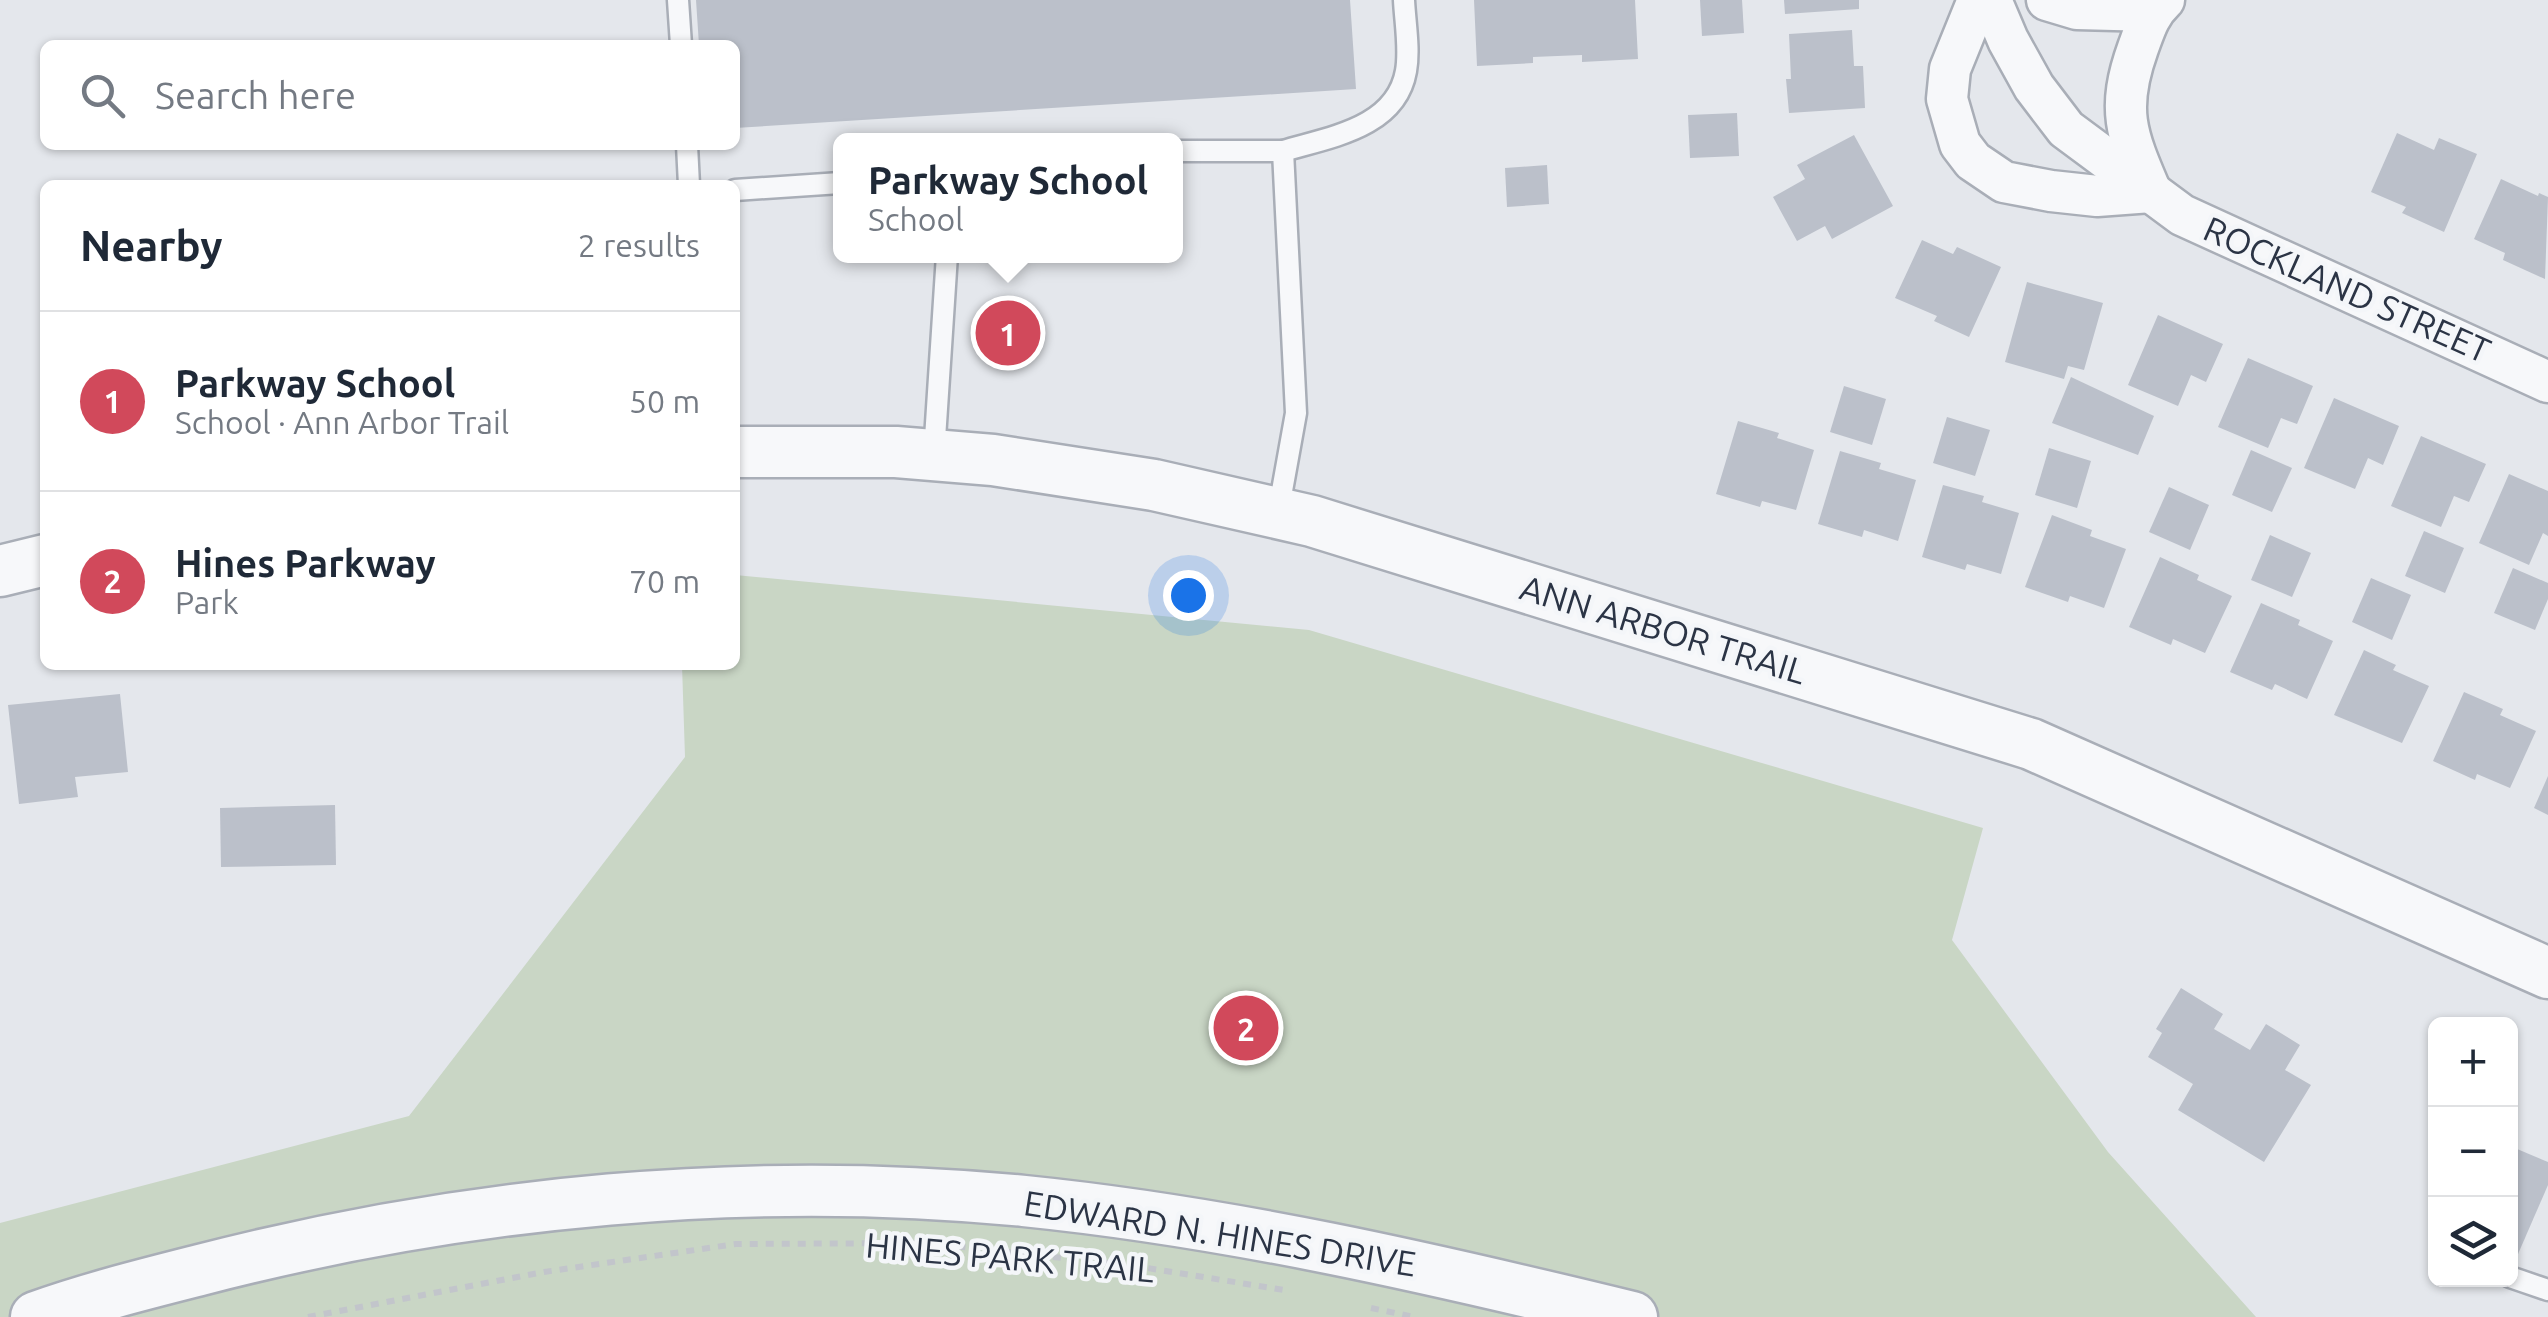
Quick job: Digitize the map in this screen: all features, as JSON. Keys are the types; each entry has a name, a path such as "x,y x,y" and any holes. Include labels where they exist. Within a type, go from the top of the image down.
{"street":[{"path":"1978,0 1950,69 1948,99 1960,144 1973,160 2004,182 2097,196 2151,192 2128,137 2126,109 2128,77 2158,5 2077,9 2047,0"},
{"name":"ROCKLAND STREET","path":"1992,0 2025,72 2066,129 2182,215 2548,382"},
{"name":"ANN ARBOR TRAIL","path":"740,452 896,452 993,460 1154,485 1312,521 2031,744 2548,973"},
{"path":"0,571 40,561"},
{"name":"EDWARD N. HINES DRIVE","path":"36,1317 248,1258 482,1214 586,1203 794,1192 1021,1201 1132,1214 1316,1244 1632,1317"}],"lane":[{"path":"678,0 681,40"},
{"path":"1183,151 1283,151 1362,128 1392,105 1406,71 1404,0"},
{"path":"686,150 689,180"},
{"path":"1278,514 1296,413 1283,151"},
{"path":"740,190 833,183"},
{"path":"934,456 947,263"},
{"path":"2518,1280 2548,1290"}],"path":[{"name":"HINES PARK TRAIL","path":"308,1317 544,1272 736,1244 926,1244 1135,1266 1292,1292"},
{"path":"1363,1306 1414,1317"}],"green space":[{"path":"740,575 1309,630 1983,828 1952,940 2108,1152 2256,1317 0,1317 0,1223 409,1116 685,757 682,670 740,670"}],"building":[{"path":"696,0 1350,0 1356,89 740,128 740,40 699,40"},
{"path":"1474,0 1635,0 1638,59 1582,62 1582,55 1533,57 1533,63 1477,66"},
{"path":"1700,0 1742,0 1744,33 1702,36"},
{"path":"1784,0 1859,0 1859,9 1785,14"},
{"path":"1852,30 1854,66 1863,66 1865,108 1789,113 1789,34"},
{"path":"1737,113 1739,156 1690,158 1688,115"},
{"path":"2397,133 2434,150 2439,138 2477,154 2444,232 2402,213 2406,207 2371,192"},
{"path":"1854,135 1893,206 1832,239 1825,226 1797,241 1773,197 1805,179 1797,165"},
{"path":"1547,165 1549,204 1507,207 1505,168"},
{"path":"2501,179 2548,197 2545,279 2503,260 2505,253 2474,239"},
{"path":"1922,240 1953,254 1957,247 2001,267 1969,337 1934,321 1937,316 1895,298"},
{"path":"2027,282 2103,303 2084,370 2068,366 2064,379 2005,362"},
{"path":"2158,315 2223,344 2206,382 2191,375 2178,406 2128,385"},
{"path":"2248,358 2313,386 2297,424 2281,418 2268,448 2218,427"},
{"path":"2071,377 2154,416 2138,455 2052,423"},
{"path":"1844,386 1886,399 1872,445 1830,432"},
{"path":"2334,398 2399,426 2383,465 2368,458 2355,489 2304,468"},
{"path":"1947,417 1990,430 1975,476 1933,463"},
{"path":"1738,421 1779,433 1777,438 1814,450 1796,510 1762,501 1760,507 1716,494"},
{"path":"2421,436 2486,464 2469,502 2454,496 2441,527 2391,506"},
{"path":"2049,448 2091,461 2077,508 2035,495"},
{"path":"2251,450 2292,468 2272,512 2232,495"},
{"path":"1840,451 1881,463 1879,469 1916,480 1898,541 1864,530 1862,537 1818,524"},
{"path":"2509,474 2548,491 2548,536 2543,533 2529,565 2479,543"},
{"path":"1943,485 1984,496 1982,502 2019,513 2001,574 1967,564 1965,570 1922,557"},
{"path":"2169,487 2209,505 2190,550 2149,532"},
{"path":"2052,515 2092,530 2090,536 2126,549 2104,608 2070,596 2068,602 2025,587"},
{"path":"2424,531 2464,548 2445,593 2405,576"},
{"path":"2270,535 2311,553 2292,597 2251,580"},
{"path":"2160,557 2232,596 2205,653 2173,639 2171,645 2129,627"},
{"path":"2513,568 2548,583 2548,599 2535,630 2494,613"},
{"path":"2371,578 2411,595 2392,640 2352,622"},
{"path":"2261,603 2300,620 2298,625 2333,641 2307,699 2275,684 2272,690 2230,672"},
{"path":"2364,650 2396,665 2393,670 2429,686 2402,743 2334,715"},
{"path":"2464,692 2503,709 2500,715 2536,731 2510,788 2477,774 2475,780 2433,761"},
{"path":"120,694 128,772 75,777 78,797 19,804 8,705"},
{"path":"2548,776 2548,815 2534,808"},
{"path":"335,805 336,865 221,867 220,808"},
{"path":"2181,988 2223,1014 2214,1029 2250,1050 2266,1024 2300,1045 2285,1070 2311,1085 2264,1162 2178,1110 2193,1084 2148,1057 2162,1033 2156,1029"},
{"path":"2518,1149 2548,1162 2548,1185 2518,1254"}],"place":[{"name":"Parkway School","path":"1008,333"},
{"name":"Hines Parkway","path":"1246,1028"}]}
